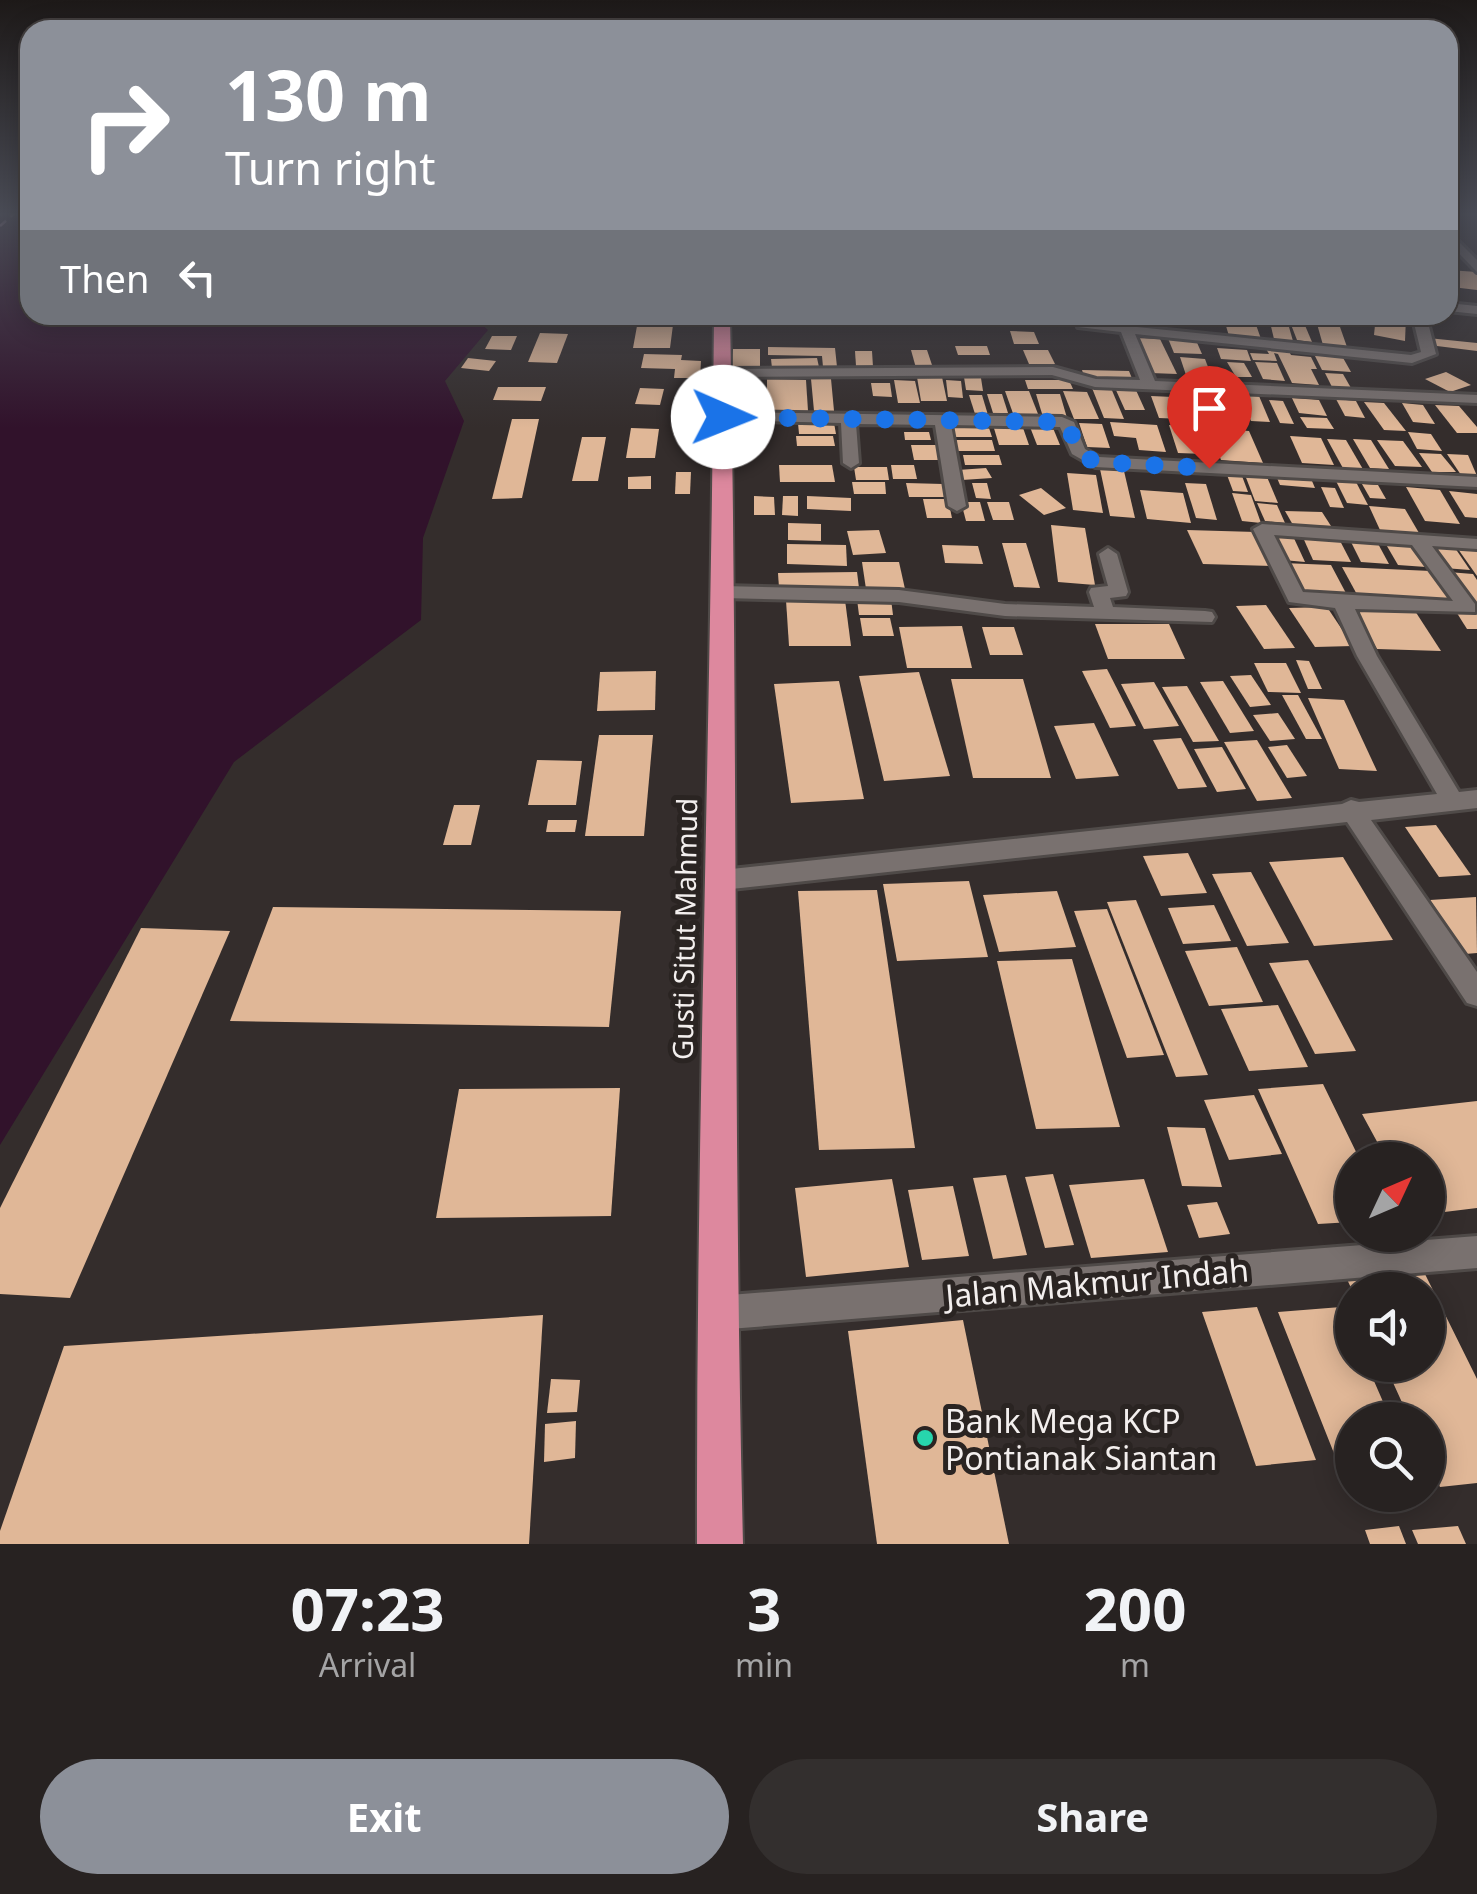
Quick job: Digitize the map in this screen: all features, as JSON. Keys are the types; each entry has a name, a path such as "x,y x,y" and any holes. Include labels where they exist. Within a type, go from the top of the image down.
{"highway":[{"name":"Gusti Situt Mahmud","path":"720,1544 717,1312 723,823 722,325"}],"street":[{"path":"1094,325 1223,332 1423,378 1477,399"},
{"path":"1422,325 1429,354 1423,378"},
{"path":"1126,328 1150,385"},
{"path":"721,373 1053,371 1092,383 1150,385 1423,378"},
{"path":"723,417 1062,422 1068,425 1078,451 1094,462 1477,482"},
{"path":"848,419 851,463"},
{"path":"942,420 957,506"},
{"path":"1418,540 1468,608 1296,598 1262,528 1477,544"},
{"path":"1106,613 1098,592 1119,592 1108,554"},
{"path":"723,592 900,596 1005,610 1205,617"},
{"path":"722,875 1465,800 1367,656 1342,602"},
{"path":"1351,810 1477,994"},
{"name":"Jalan Makmur Indah","path":"717,1312 1477,1252"}],"shaded area":[{"path":"0,284 20,284 20,325 482,325 488,330 445,381 464,421 423,538 421,620 234,762 0,1145"}],"building":[{"path":"1458,284 1477,284 1477,290 1458,288"},
{"path":"673,325 670,348 633,348 637,326"},
{"path":"1226,325 1256,325 1261,339 1229,336"},
{"path":"1271,325 1288,325 1293,341 1274,339"},
{"path":"1291,325 1305,325 1312,342 1297,340"},
{"path":"1317,325 1340,327 1347,347 1323,345"},
{"path":"1375,325 1406,325 1405,341 1374,335"},
{"path":"1010,331 1034,332 1039,344 1014,344"},
{"path":"540,333 568,334 557,363 528,362"},
{"path":"492,336 517,336 511,350 485,349"},
{"path":"1167,336 1195,338 1202,354 1174,353"},
{"path":"1135,338 1160,339 1177,374 1151,373"},
{"path":"1428,338 1477,343 1477,351 1429,345"},
{"path":"955,346 987,346 990,355 958,355"},
{"path":"768,347 835,348 837,367 823,367 822,356 768,355"},
{"path":"1265,347 1311,357 1317,369 1311,369 1319,385 1292,383 1278,354 1274,353 1277,361 1253,360 1250,353 1269,354"},
{"path":"1217,348 1247,350 1251,361 1221,359"},
{"path":"733,349 760,349 760,367 732,366"},
{"path":"911,350 927,350 933,368 916,368"},
{"path":"1023,350 1048,350 1055,364 1029,364"},
{"path":"855,351 872,351 873,367 856,366"},
{"path":"644,354 682,355 681,360 701,361 700,378 674,378 675,369 641,368"},
{"path":"1314,354 1342,356 1351,372 1322,370"},
{"path":"1180,357 1205,359 1213,380 1187,378"},
{"path":"468,358 496,361 489,371 461,368"},
{"path":"817,358 819,367 772,368 771,359"},
{"path":"1227,362 1244,363 1252,377 1236,377"},
{"path":"1255,362 1277,363 1285,381 1263,379"},
{"path":"1082,370 1129,371 1133,381 1085,379"},
{"path":"1446,372 1471,385 1450,392 1425,379"},
{"path":"1325,373 1343,374 1351,388 1332,387"},
{"path":"917,377 942,377 947,401 921,401"},
{"path":"964,377 981,378 983,391 966,390"},
{"path":"767,379 806,380 808,411 767,411"},
{"path":"811,379 831,379 834,411 814,411"},
{"path":"894,380 915,381 920,403 898,403"},
{"path":"946,380 961,381 963,398 948,397"},
{"path":"1025,380 1069,380 1073,389 1028,389"},
{"path":"871,383 890,383 892,397 873,396"},
{"path":"498,387 546,387 541,401 493,400"},
{"path":"640,388 664,389 660,405 635,404"},
{"path":"1092,388 1111,388 1124,419 1104,418"},
{"path":"1115,388 1135,388 1145,410 1125,410"},
{"path":"1005,391 1029,391 1040,419 1015,419"},
{"path":"1063,391 1087,392 1099,419 1074,419"},
{"path":"987,394 1002,394 1008,413 993,413"},
{"path":"1036,394 1060,394 1067,418 1043,417"},
{"path":"969,395 982,395 988,415 975,414"},
{"path":"1201,395 1233,397 1245,422 1212,421"},
{"path":"1240,395 1259,396 1270,422 1251,421"},
{"path":"1151,396 1173,397 1183,419 1159,418"},
{"path":"1292,398 1319,400 1327,416 1299,413"},
{"path":"1336,399 1356,401 1365,418 1345,416"},
{"path":"1269,400 1283,401 1294,424 1280,423"},
{"path":"1364,402 1384,403 1406,431 1384,430"},
{"path":"1402,403 1423,405 1435,424 1413,422"},
{"path":"1435,405 1459,406 1477,427 1477,433 1457,433"},
{"path":"1300,417 1327,418 1334,429 1307,428"},
{"path":"512,419 539,419 522,498 492,499"},
{"path":"744,421 770,421 770,435 744,434"},
{"path":"1110,422 1157,425 1166,452 1139,450 1136,438 1114,436"},
{"path":"798,423 834,423 836,434 799,434"},
{"path":"1079,423 1102,424 1110,448 1087,447"},
{"path":"948,425 988,425 992,437 951,437"},
{"path":"993,425 1022,425 1029,445 999,445"},
{"path":"1169,425 1195,427 1205,454 1178,453"},
{"path":"1030,427 1053,428 1060,445 1037,445"},
{"path":"631,428 659,429 655,458 626,458"},
{"path":"1209,428 1249,431 1263,463 1221,460"},
{"path":"904,432 929,432 931,440 905,440"},
{"path":"1408,432 1431,434 1442,451 1417,449"},
{"path":"796,436 833,436 835,446 797,446"},
{"path":"1290,436 1321,438 1334,465 1302,463"},
{"path":"582,437 606,437 598,481 572,481"},
{"path":"739,437 765,437 765,448 739,448"},
{"path":"1327,439 1346,440 1364,471 1344,470"},
{"path":"1353,439 1371,440 1389,469 1370,468"},
{"path":"954,440 992,440 995,451 957,451"},
{"path":"1377,440 1403,441 1422,467 1395,466"},
{"path":"911,445 939,445 943,460 914,460"},
{"path":"1419,453 1441,454 1456,472 1432,472"},
{"path":"1447,454 1468,455 1477,476 1461,475"},
{"path":"963,455 999,455 1002,465 965,465"},
{"path":"779,465 832,465 835,482 780,482"},
{"path":"891,465 914,465 917,479 893,479"},
{"path":"854,467 887,467 889,480 856,480"},
{"path":"986,468 992,478 962,480 958,470"},
{"path":"1100,469 1124,471 1135,518 1110,516"},
{"path":"676,472 691,472 690,494 675,494"},
{"path":"1067,473 1096,475 1103,513 1073,510"},
{"path":"1227,475 1242,476 1248,492 1233,491"},
{"path":"1245,475 1267,477 1278,503 1255,501"},
{"path":"651,476 651,489 628,489 628,477"},
{"path":"1277,478 1312,481 1315,488 1280,485"},
{"path":"1336,481 1356,482 1368,505 1347,503"},
{"path":"852,482 885,482 886,494 854,494"},
{"path":"906,483 943,484 947,497 909,497"},
{"path":"972,483 987,483 991,499 976,498"},
{"path":"1185,483 1206,484 1217,520 1196,518"},
{"path":"1362,484 1378,485 1386,499 1370,498"},
{"path":"1321,487 1335,488 1344,508 1330,507"},
{"path":"1406,487 1440,490 1460,524 1425,521"},
{"path":"1041,488 1066,508 1044,515 1019,495"},
{"path":"1140,490 1183,493 1191,523 1147,519"},
{"path":"1449,491 1477,494 1477,518 1465,517"},
{"path":"1232,493 1251,495 1261,523 1242,521"},
{"path":"754,496 774,497 775,515 754,515"},
{"path":"783,496 798,496 798,516 782,515"},
{"path":"807,496 851,498 851,511 807,509"},
{"path":"923,499 948,499 952,518 927,518"},
{"path":"961,502 980,502 985,521 966,521"},
{"path":"987,502 1009,502 1014,520 993,520"},
{"path":"1257,503 1277,505 1285,523 1265,521"},
{"path":"1369,506 1405,509 1419,533 1380,530"},
{"path":"1285,511 1322,512 1331,526 1293,525"},
{"path":"788,523 821,524 821,541 788,540"},
{"path":"1051,525 1085,528 1095,585 1058,582"},
{"path":"879,530 886,553 853,555 847,531"},
{"path":"1187,530 1256,532 1275,566 1203,564"},
{"path":"1271,532 1292,534 1305,562 1283,560"},
{"path":"1301,533 1337,535 1351,562 1313,560"},
{"path":"1349,538 1376,540 1389,564 1361,562"},
{"path":"1384,541 1411,542 1426,567 1398,565"},
{"path":"1002,543 1026,543 1040,588 1014,587"},
{"path":"787,544 846,545 847,566 787,564"},
{"path":"1428,544 1453,545 1470,570 1444,568"},
{"path":"942,545 978,546 983,564 945,563"},
{"path":"1458,549 1477,549 1477,576"},
{"path":"862,562 899,562 905,589 866,589"},
{"path":"1283,563 1331,565 1348,597 1299,595"},
{"path":"1342,567 1431,571 1452,604 1360,600"},
{"path":"857,572 859,588 779,588 778,573"},
{"path":"1448,572 1473,574 1477,580 1477,606 1470,606"},
{"path":"857,599 891,599 893,615 859,615"},
{"path":"786,600 845,600 851,646 789,646"},
{"path":"1266,605 1295,648 1264,649 1236,606"},
{"path":"1327,607 1353,646 1315,647 1289,608"},
{"path":"1353,610 1415,611 1441,651 1377,649"},
{"path":"1455,610 1477,611 1477,629 1467,629"},
{"path":"860,618 890,618 894,636 863,636"},
{"path":"1095,624 1169,624 1185,659 1108,659"},
{"path":"962,626 972,668 907,668 899,627"},
{"path":"982,627 1014,627 1023,655 990,655"},
{"path":"1296,660 1309,661 1322,689 1308,689"},
{"path":"1254,663 1286,663 1301,693 1268,692"},
{"path":"1107,669 1136,726 1110,728 1082,671"},
{"path":"656,671 655,710 597,711 600,672"},
{"path":"919,672 950,776 884,781 859,676"},
{"path":"1251,675 1271,705 1250,707 1230,676"},
{"path":"951,679 1023,679 1051,778 973,778"},
{"path":"839,681 864,799 791,803 774,684"},
{"path":"1223,681 1254,731 1230,733 1200,682"},
{"path":"1154,682 1179,726 1144,729 1121,684"},
{"path":"1187,686 1219,741 1193,742 1162,687"},
{"path":"1282,695 1298,695 1322,739 1306,739"},
{"path":"1308,698 1344,700 1377,771 1339,769"},
{"path":"1278,713 1295,739 1270,741 1253,715"},
{"path":"1094,723 1119,776 1076,779 1054,726"},
{"path":"599,735 653,735 644,836 585,836"},
{"path":"1181,738 1207,787 1178,789 1153,740"},
{"path":"1257,740 1292,798 1257,801 1224,742"},
{"path":"1287,745 1307,776 1287,778 1268,747"},
{"path":"1222,747 1246,789 1217,792 1194,749"},
{"path":"537,760 582,761 576,805 528,805"},
{"path":"454,805 480,805 471,845 443,845"},
{"path":"548,820 577,820 575,832 546,832"},
{"path":"1436,825 1471,875 1439,877 1405,827"},
{"path":"1188,853 1207,893 1161,896 1143,856"},
{"path":"1343,857 1393,940 1314,946 1269,862"},
{"path":"1251,872 1289,943 1247,946 1212,874"},
{"path":"969,881 988,957 897,961 883,884"},
{"path":"877,890 915,1148 819,1150 798,891"},
{"path":"1057,891 1076,947 999,952 983,895"},
{"path":"1476,897 1477,953 1465,954 1430,900"},
{"path":"1136,900 1208,1075 1176,1077 1107,902"},
{"path":"1214,905 1231,941 1183,944 1168,908"},
{"path":"273,907 621,911 609,1027 230,1021"},
{"path":"1107,909 1164,1055 1127,1058 1074,911"},
{"path":"141,928 230,931 70,1298 0,1294 0,1208"},
{"path":"1237,947 1263,1002 1209,1006 1185,951"},
{"path":"1072,959 1120,1127 1036,1129 997,961"},
{"path":"1308,960 1356,1051 1315,1054 1269,963"},
{"path":"1278,1005 1308,1067 1249,1071 1221,1009"},
{"path":"1323,1084 1351,1142 1335,1142 1335,1223 1318,1224 1258,1089"},
{"path":"620,1088 611,1216 436,1218 459,1089"},
{"path":"1254,1095 1282,1154 1229,1160 1204,1100"},
{"path":"1477,1101 1477,1208 1445,1212 1445,1142 1377,1142 1362,1114"},
{"path":"1167,1127 1205,1128 1222,1187 1182,1186"},
{"path":"1053,1174 1074,1245 1045,1248 1025,1177"},
{"path":"1006,1175 1027,1255 993,1259 973,1178"},
{"path":"892,1179 909,1267 806,1277 795,1188"},
{"path":"1144,1179 1168,1252 1091,1258 1069,1185"},
{"path":"953,1186 969,1256 922,1260 908,1190"},
{"path":"1217,1202 1230,1234 1199,1238 1187,1205"},
{"path":"1422,1268 1424,1272 1378,1272"},
{"path":"1257,1307 1316,1460 1256,1466 1202,1312"},
{"path":"1335,1307 1335,1382 1374,1382 1383,1402 1335,1402 1335,1456 1278,1312"},
{"path":"1445,1314 1477,1379 1477,1483 1445,1486 1445,1402 1402,1402 1393,1382 1445,1382"},
{"path":"543,1315 529,1544 0,1544 0,1531 64,1346"},
{"name":"Bank Mega KCP Pontianak Siantan","path":"963,1320 1009,1544 877,1544 848,1331"},
{"path":"551,1379 580,1380 577,1412 547,1413"},
{"path":"576,1421 575,1458 544,1462 545,1424"},
{"path":"1399,1526 1406,1544 1370,1544 1365,1530"},
{"path":"1458,1526 1466,1544 1418,1544 1412,1530"}],"place":[{"name":"Bank Mega KCP Pontianak Siantan","path":"925,1438"}],"route":[{"path":"723,417 1062,422 1068,425 1078,451 1094,462 1209,468"}]}
